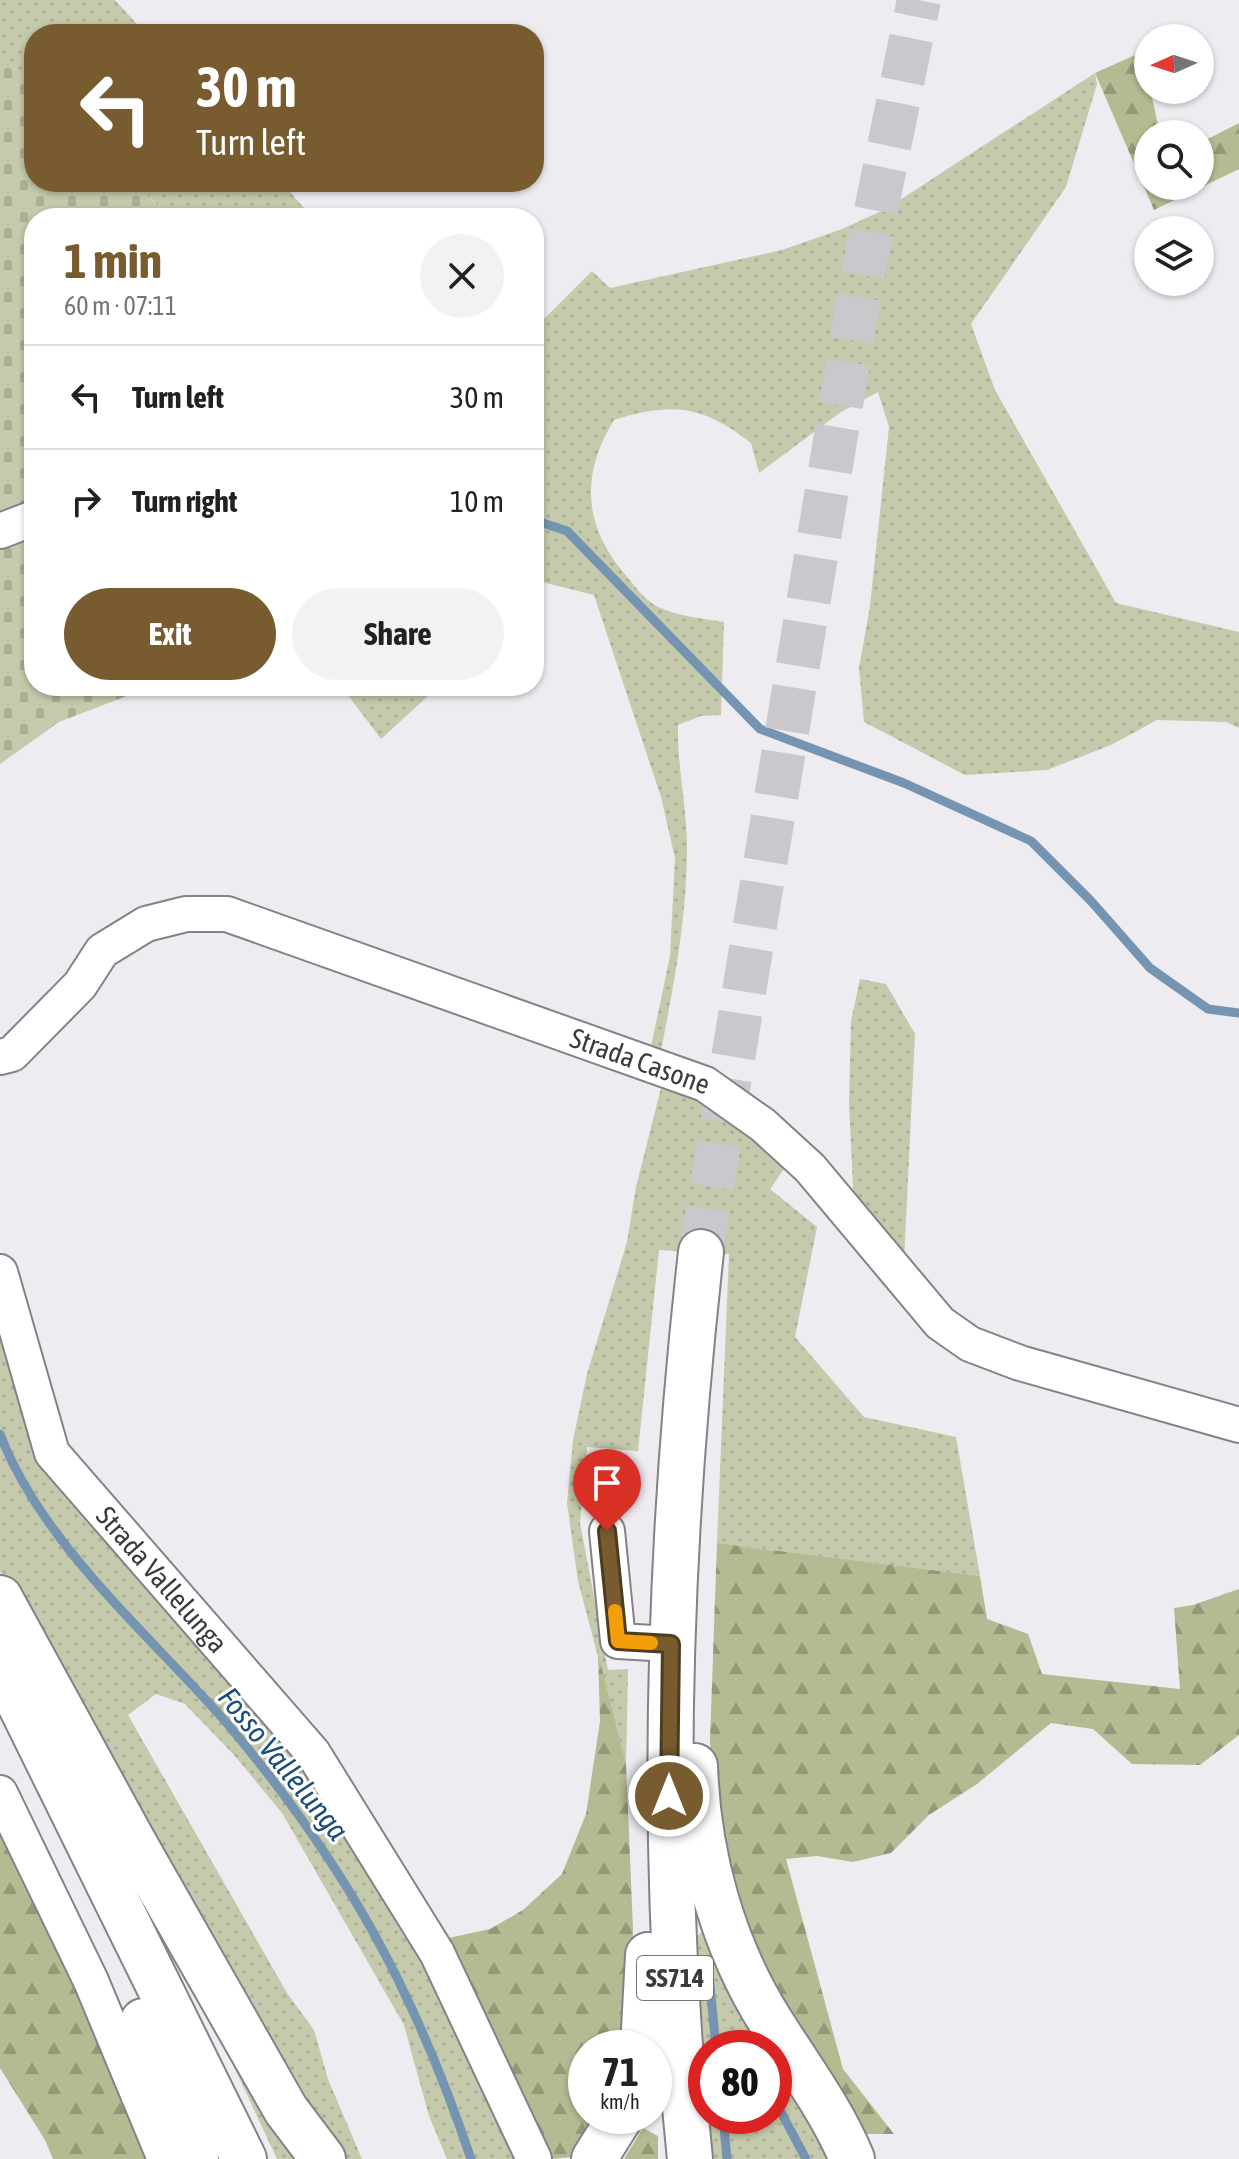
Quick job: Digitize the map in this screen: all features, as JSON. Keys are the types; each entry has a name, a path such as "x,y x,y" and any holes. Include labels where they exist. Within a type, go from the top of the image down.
{"highway":[{"name":"SS714","path":"690,2159 673,1954 670,1665 678,1479 701,1252"},
{"path":"0,1598 286,2110 323,2159"},
{"path":"0,1664 244,2159"},
{"path":"670,1665 693,1715 700,1824 716,1899 730,1943 771,2022 830,2113 852,2159"},
{"path":"644,2030 648,1985 646,1843 669,1796"},
{"path":"126,1922 117,1965 165,2067 196,2159"},
{"path":"594,2159 610,2134"}],"street":[{"path":"0,531 24,522"},
{"name":"Strada Casone","path":"0,1057 12,1054 80,985 102,951 146,924 186,914 227,914 705,1084 763,1125 810,1168 940,1323 970,1344 1020,1363 1239,1425"},
{"name":"Strada Vallelunga","path":"0,1272 52,1453 313,1753 437,1953 534,2159"},
{"path":"607,1531 618,1641 670,1665"},
{"path":"0,1793 91,1981 165,2159"}],"green space":[{"path":"0,0 115,0 137,24 24,24 24,78 0,55"},
{"path":"0,55 24,78 24,192 144,192 160,208 24,208 24,696 127,696 59,722 0,764"},
{"path":"1134,56 1134,104 1153,104 1157,120 1134,120 1134,164 1095,73"},
{"path":"1095,73 1097,84 1066,187 971,324 995,390 1116,603 1239,632 1239,728 1226,722 1157,720 1111,745 1047,770 965,775 864,722 859,668 870,606 889,427 878,392 841,412 759,473 751,443 701,414 670,409 614,420 596,459 591,498 600,535 610,554 653,604 678,614 724,622 721,715 701,716 678,725 687,833 685,899 661,1051 651,1047 670,956 675,858 661,797 594,595 544,582 544,319 592,271 610,288 782,250 842,229 886,209"},
{"path":"1239,123 1239,169 1214,181 1214,136"},
{"path":"144,192 290,192 304,208 160,208"},
{"path":"1150,200 1175,200 1154,210"},
{"path":"349,696 428,696 381,739"},
{"path":"860,979 886,984 915,1034 904,1261 854,1206 849,1104 851,1021"},
{"path":"664,1076 791,1159 770,1189 817,1227 795,1337 864,1417 956,1437 980,1576 717,1543 729,1254 659,1250 638,1451 587,1447 580,1523 608,1670 628,1669 626,1763 578,1581 567,1503 573,1440 587,1374 627,1242 636,1187"},
{"path":"0,1304 45,1458 288,1739 447,1990 528,2159 447,2159 429,2116 404,2025 282,1813 234,1755 185,1704 156,1694 128,1715 287,1993 314,2030 328,2079 362,2159 277,2159 228,2054 256,2039 0,1571"},
{"path":"717,1543 980,1576 987,1619 1028,1634 1042,1674 1180,1689 1174,1608 1193,1605 1239,1589 1239,1735 1200,1765 1132,1764 1093,1729 1051,1723 977,1784 929,1815 891,1853 853,1862 817,1856 786,1859 843,2069 894,2134 866,2134 748,1945 715,1813 710,1740"},
{"path":"598,1654 626,1763 633,1929 632,2016 628,2030 568,2030 568,2134 587,2134 571,2157 553,2159 444,1939 490,1929 523,1910 562,1874 586,1814 600,1721"},
{"path":"0,1815 152,2159 53,2159 45,2140 0,2068"},
{"path":"703,1931 709,1934 760,2030 702,2030 696,1937"},
{"path":"792,2086 834,2159 713,2159 710,2134 792,2134"},
{"path":"639,2134 658,2136 658,2159 624,2159"}],"waterway":[{"path":"544,523 567,531 760,729 904,783 1031,841 1091,901 1150,968 1208,1009 1239,1013"},
{"name":"Fosso Vallelunga","path":"0,1434 19,1475 43,1515 72,1553 231,1728 272,1779 342,1880 373,1932 426,2039 471,2159"},
{"path":"709,1975 714,2030"},
{"path":"792,2133 806,2159"},
{"path":"725,2134 727,2159"}],"tunnel":[{"path":"701,1252 861,284 919,0"}],"slow traffic":[{"path":"615,1611 618,1641 651,1643"}],"route":[{"path":"607,1531 618,1641 671,1644 669,1796"}]}
